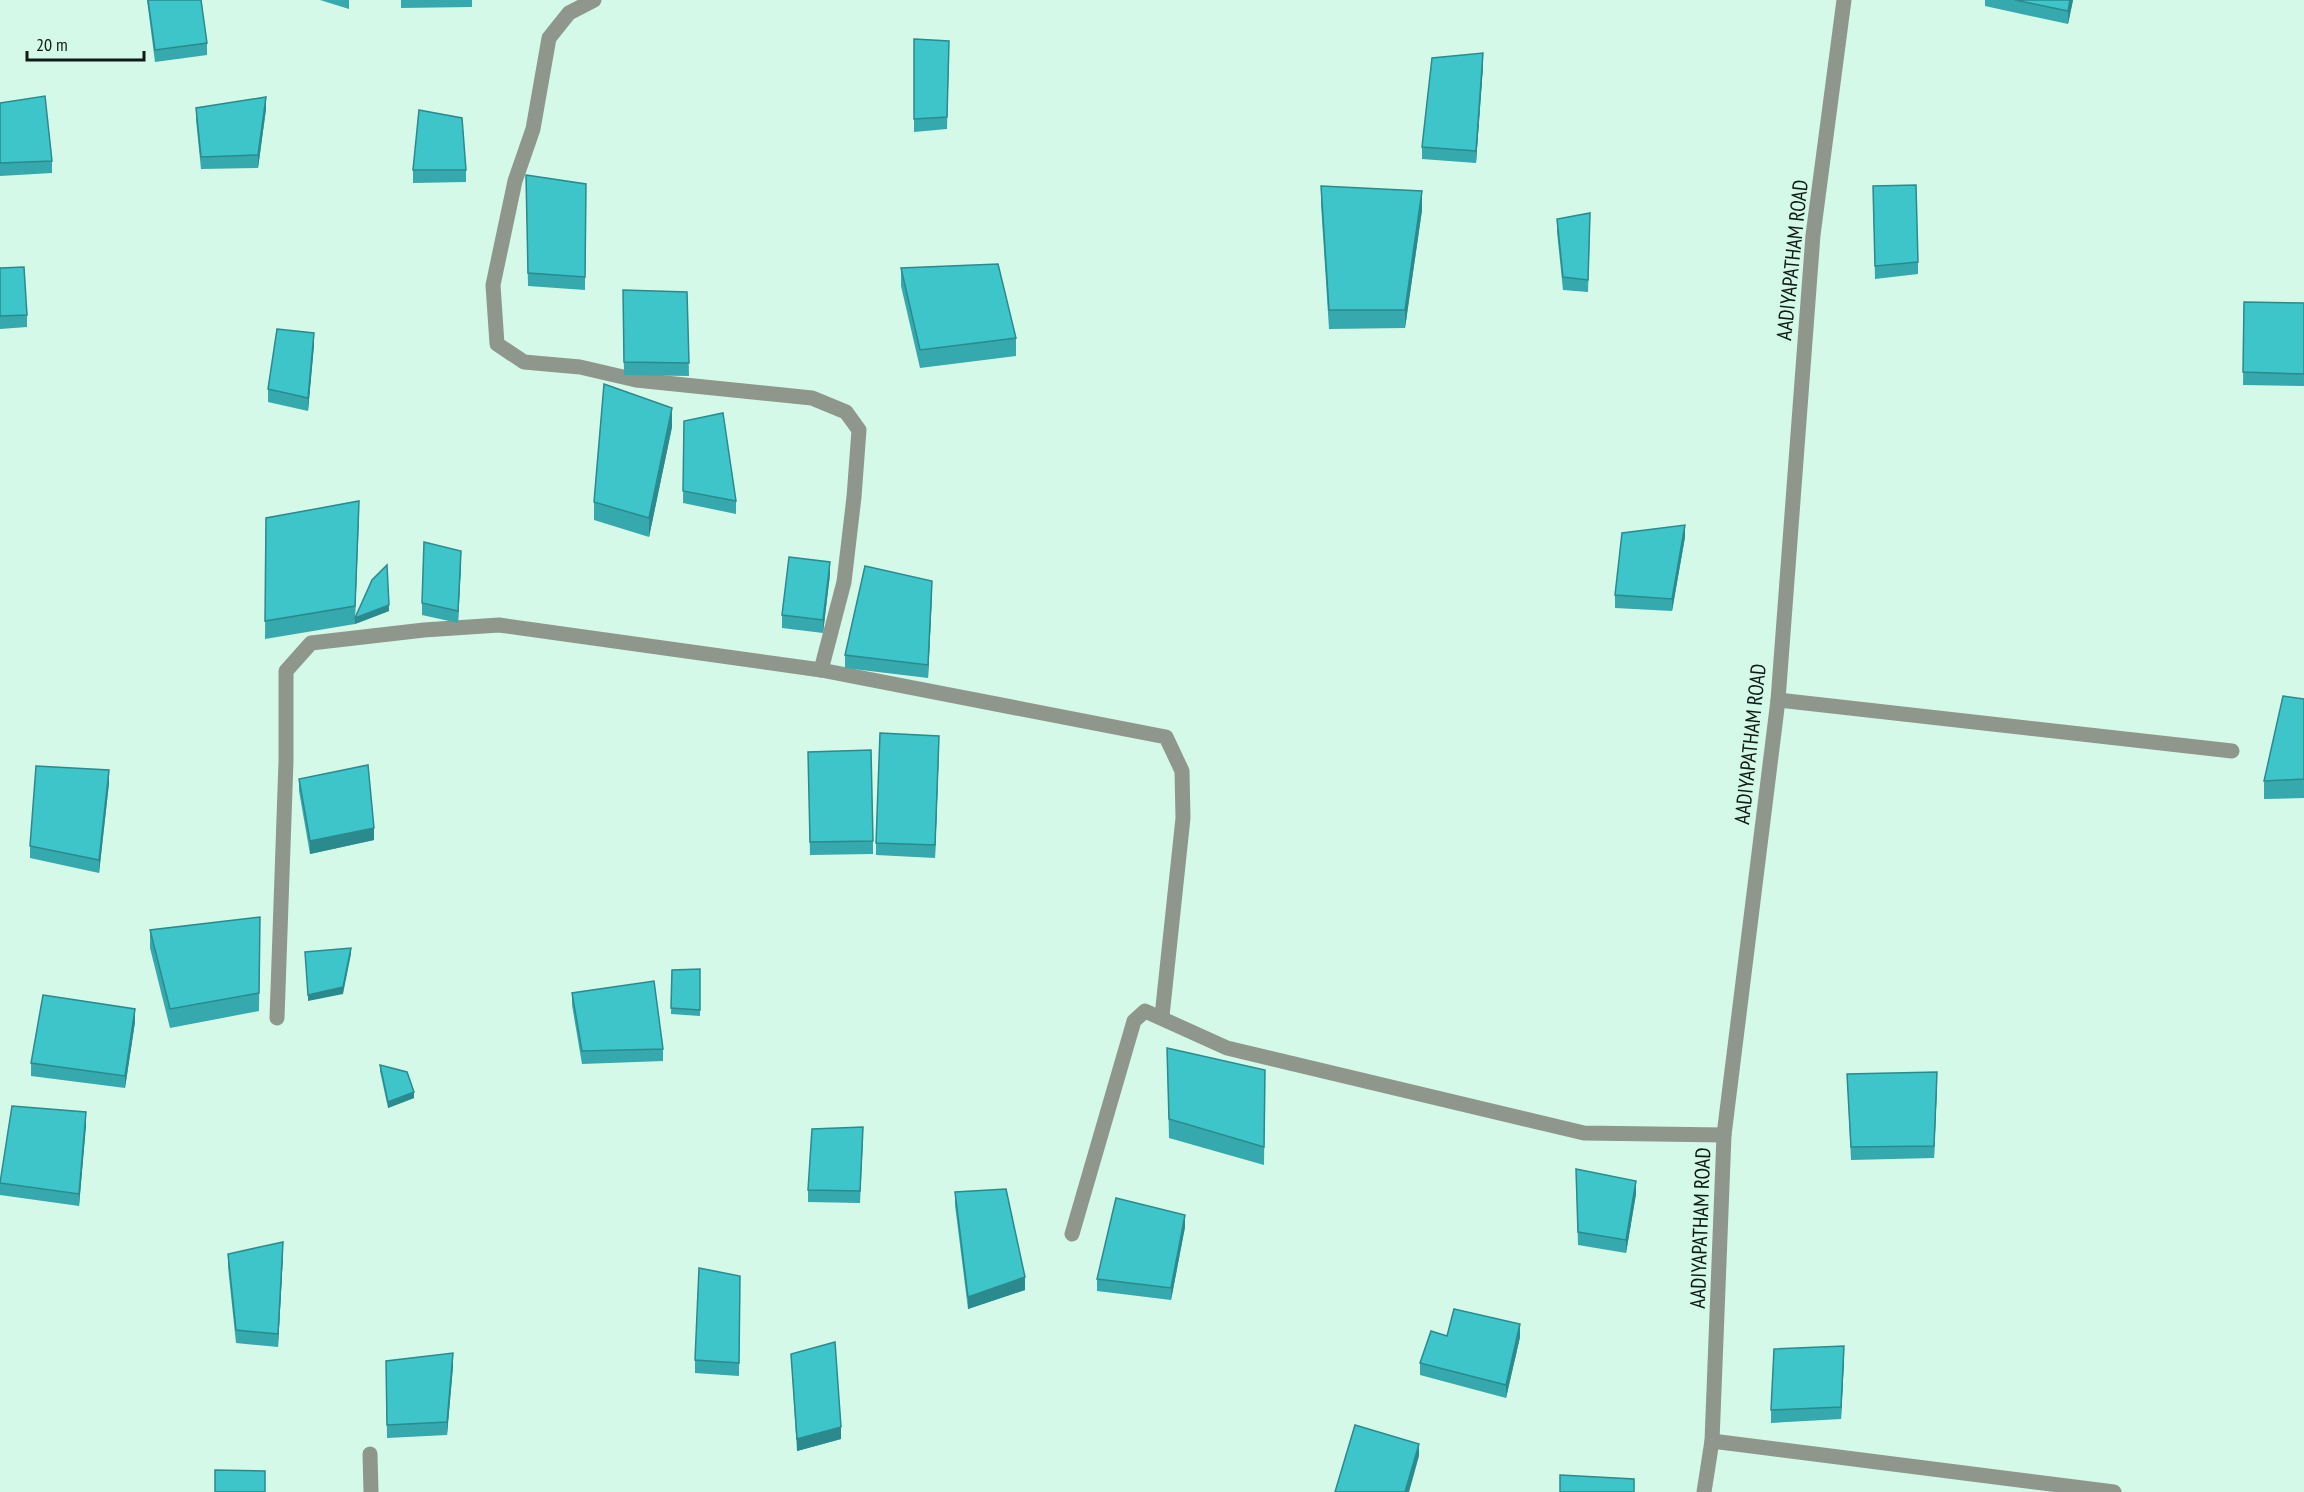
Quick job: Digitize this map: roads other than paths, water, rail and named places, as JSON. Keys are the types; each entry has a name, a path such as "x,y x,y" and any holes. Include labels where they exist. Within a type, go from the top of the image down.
{"street":[{"path":"594,0 569,13 549,38 533,129 515,181 493,285 497,344 524,362 580,367 636,380 812,398 846,412 859,430 854,497 844,582 821,669"},
{"name":"AADIYAPATHAM ROAD","path":"1704,1492 1712,1441 1725,1136 1778,700 1813,236 1844,0"},
{"path":"277,1018 286,761 286,672 311,643 424,630 499,626 821,669 1166,737 1182,771 1183,818 1161,1016"},
{"path":"1778,700 2232,751"},
{"path":"1072,1233 1134,1021 1145,1011 1161,1016 1227,1048 1584,1133 1725,1136"},
{"path":"1712,1441 2114,1492"},
{"path":"370,1454 371,1492"}]}
